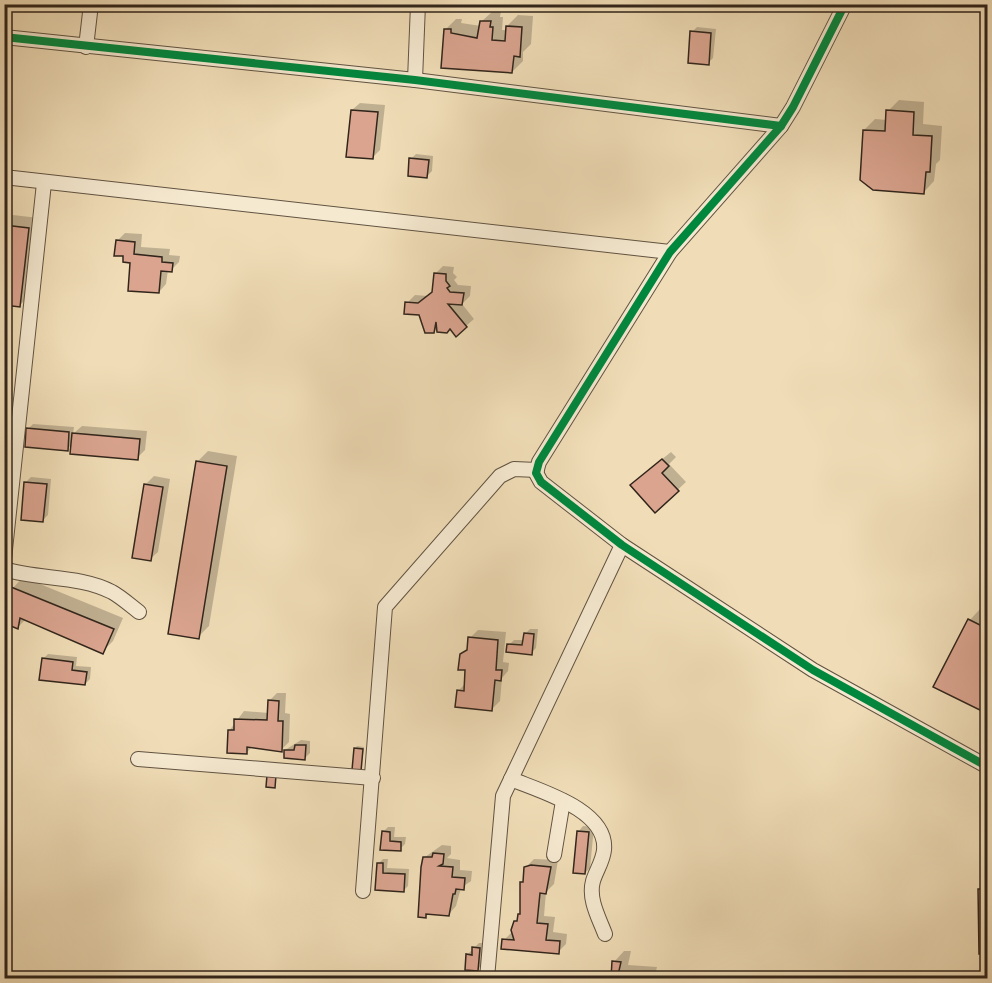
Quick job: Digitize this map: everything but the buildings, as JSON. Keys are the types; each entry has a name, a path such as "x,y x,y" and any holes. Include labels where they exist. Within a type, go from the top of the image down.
{"street":[{"path":"86,46 91,4"},
{"path":"415,80 418,4"},
{"path":"845,4 794,108 781,126 670,252 537,470 541,482 622,545 813,670 987,767"},
{"path":"4,37 415,80 781,126"},
{"path":"4,177 670,252"},
{"path":"4,559 44,183"},
{"path":"363,891 385,607 500,476 514,469 537,470"},
{"path":"487,978 501,808 511,779 622,545"},
{"path":"4,569 35,577 96,586 112,592 139,612"},
{"path":"138,759 373,778"},
{"path":"511,779 562,801 588,816 600,829 604,853 592,890 593,902 605,934"},
{"path":"554,855 562,801"}],"cycle path":[{"path":"845,4 793,107 781,126 670,252 539,462 536,473 541,482 622,545 813,670 988,767"},
{"path":"4,37 415,80 781,126"}]}
